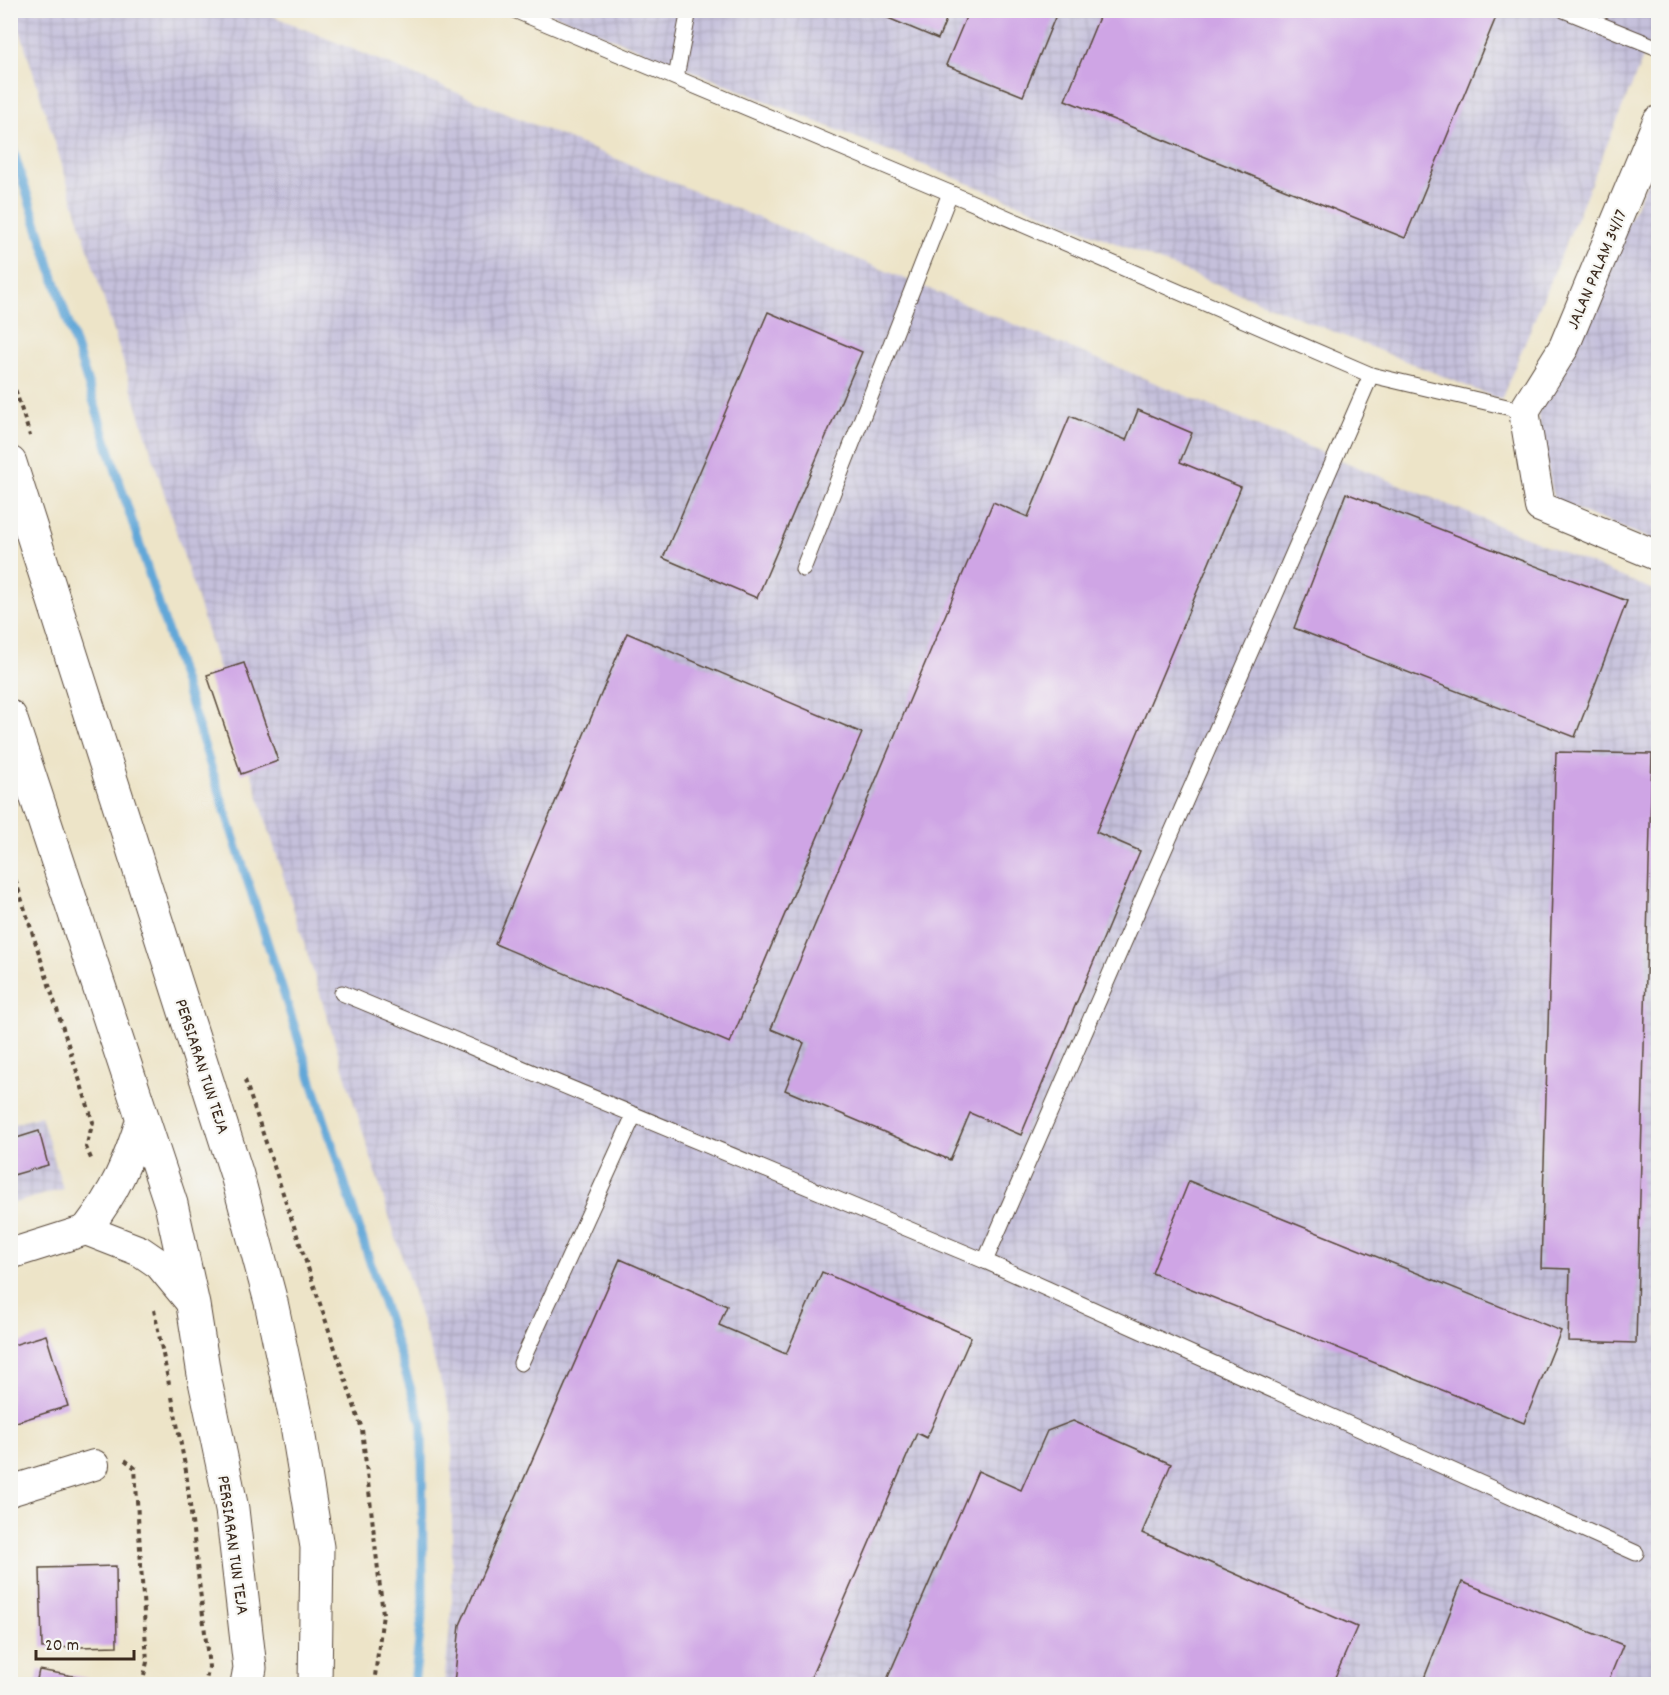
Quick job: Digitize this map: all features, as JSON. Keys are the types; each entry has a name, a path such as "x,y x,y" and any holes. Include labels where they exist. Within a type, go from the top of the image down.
{"main road":[{"name":"PERSIARAN TUN TEJA","path":"10,463 237,1175 271,1302 297,1425 317,1547 315,1684"},
{"name":"PERSIARAN TUN TEJA","path":"10,717 171,1204 232,1509 250,1668 247,1684"}],"street":[{"name":"JALAN PALAM 34/17","path":"1524,411 1564,346 1659,121"},
{"path":"1524,411 1540,507 1659,556"},
{"path":"10,1254 86,1230 108,1201 130,1155 142,1117"},
{"path":"86,1230 140,1251 159,1263 193,1305"},
{"path":"10,1491 94,1465"}],"lane":[{"path":"514,10 950,193 1371,375 1524,411"},
{"path":"676,77 689,10"},
{"path":"1564,10 1659,48"},
{"path":"802,568 950,193"},
{"path":"985,1261 1371,375"},
{"path":"342,993 985,1261 1636,1553"},
{"path":"521,1363 634,1115"}],"path":[{"path":"10,863 93,1122 86,1147"},
{"path":"148,1303 155,1312 186,1471 209,1667 205,1684"},
{"path":"94,1465 115,1458 127,1460 135,1468 147,1662 142,1684"}],"shaded area":[{"path":"1658,10 1658,22 1501,400 545,11"},
{"path":"14,11 261,11 1658,592 1658,1684 444,1684 452,1607 452,1418"},
{"path":"1658,159 1658,542 1554,501 1537,413"},
{"path":"41,1116 63,1189 11,1204 11,1125"}],"building":[{"path":"869,10 950,10 938,39"},
{"path":"969,10 1058,10 1023,96 946,65"},
{"path":"1102,10 1499,10 1405,238 1065,100"},
{"path":"768,312 862,352 757,598 663,558"},
{"path":"1138,410 1192,433 1180,462 1241,487 1096,832 1140,851 1021,1135 970,1113 950,1160 785,1090 804,1043 771,1029 993,502 1028,517 1070,416 1126,440"},
{"path":"1346,493 1627,601 1575,737 1294,628"},
{"path":"627,633 862,733 730,1043 495,944"},
{"path":"244,663 278,761 241,774 207,675"},
{"path":"1556,752 1652,754 1636,1343 1568,1341 1570,1269 1541,1268"},
{"path":"39,1131 48,1165 10,1176 10,1140"},
{"path":"1189,1181 1561,1331 1524,1423 1152,1273"},
{"path":"620,1259 727,1306 719,1325 786,1354 822,1272 971,1337 927,1438 917,1433 808,1684 454,1684 460,1625"},
{"path":"46,1335 68,1406 10,1424 10,1346"},
{"path":"1073,1421 1171,1464 1142,1533 1357,1627 1332,1684 885,1684 978,1471 1021,1490 1047,1431"},
{"path":"116,1566 117,1646 42,1648 40,1568"},
{"path":"1462,1582 1623,1645 1607,1684 1431,1684 1423,1681"},
{"path":"39,1670 108,1682 107,1684 36,1684"}],"waterway":[{"path":"10,141 422,1424 423,1608 414,1684"}]}
